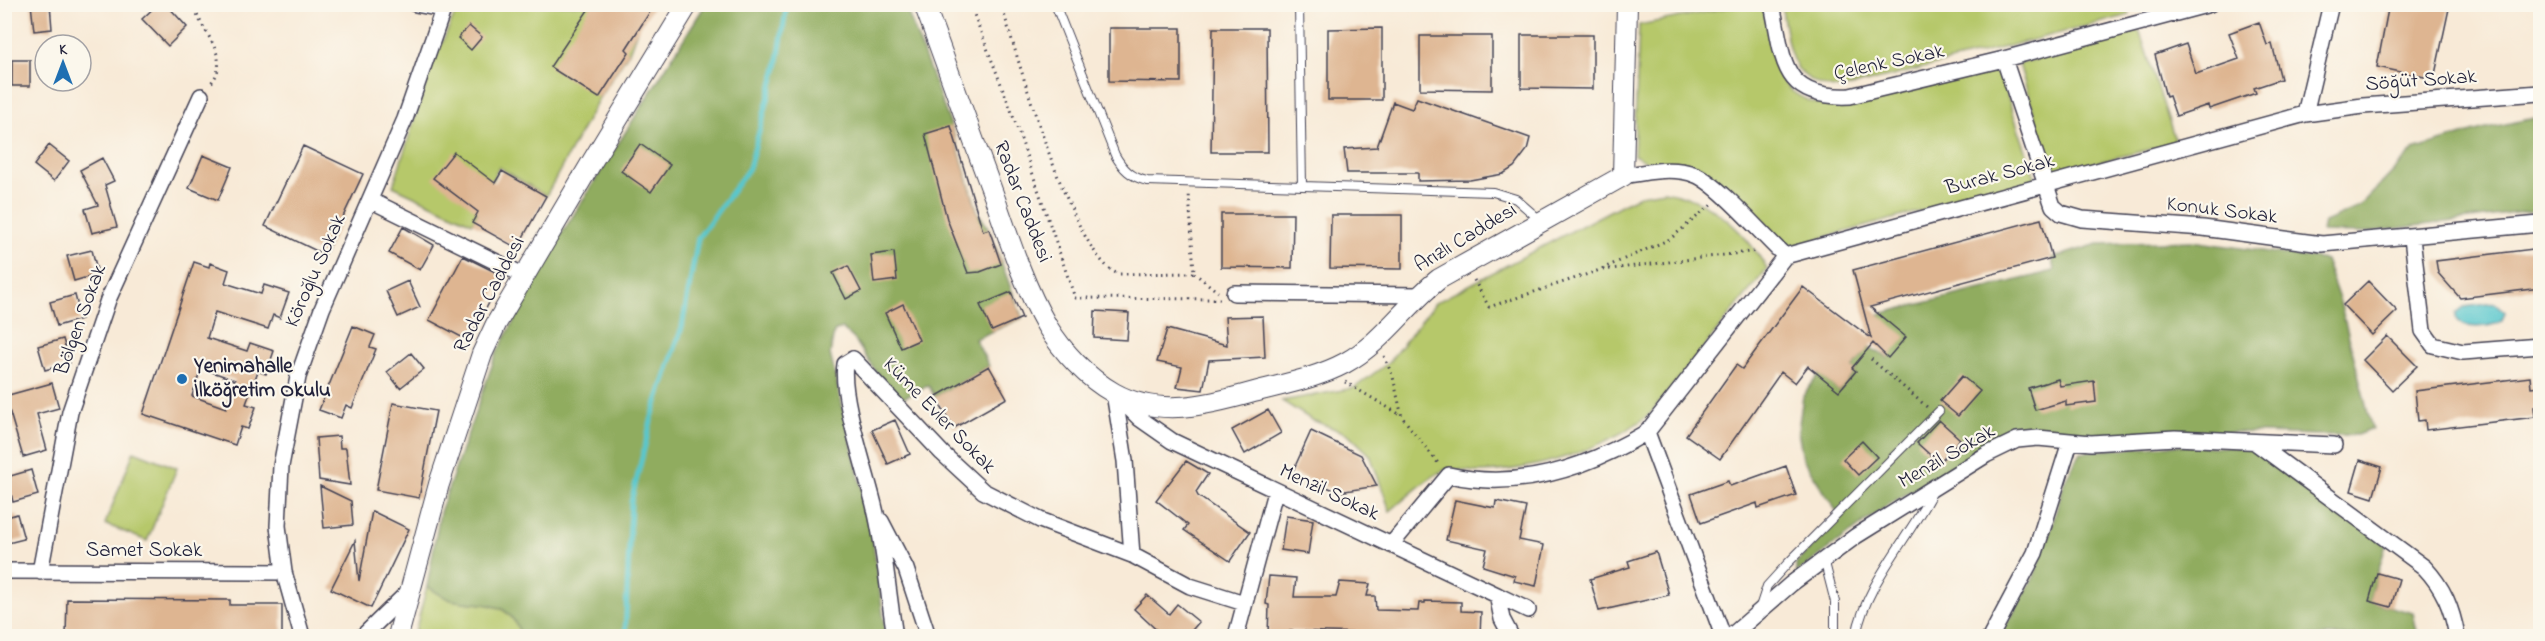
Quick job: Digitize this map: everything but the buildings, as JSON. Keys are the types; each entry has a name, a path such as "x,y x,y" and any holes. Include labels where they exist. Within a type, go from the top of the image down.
{"street":[{"path":"415,4 443,7"},
{"name":"Radar Caddesi","path":"398,636 408,592 482,354 525,276 688,4"},
{"name":"Radar Caddesi","path":"924,4 1034,300 1061,345 1085,372 1114,393"},
{"name":"Çelenk Sokak","path":"1773,4 1785,62 1792,78 1804,90 1827,97 1850,96 2004,59 2210,4"},
{"path":"2305,114 2331,4"},
{"path":"1391,545 1449,476 1501,482 1530,479 1585,463 1618,450 1647,432 1781,253 1721,195 1697,176 1670,171 1623,176 1631,5"},
{"name":"Köroğlu Sokak","path":"302,636 284,572 278,526 281,466 297,377 322,309 405,119 443,7"},
{"path":"2004,59 2046,184"},
{"name":"Söğüt Sokak","path":"2305,114 2363,106 2541,93"},
{"name":"Bölgen Sokak","path":"40,572 70,412 108,300 201,96"},
{"name":"Burak Sokak","path":"1781,253 2305,114"},
{"name":"Arızlı Caddesi","path":"1114,393 1141,403 1188,408 1329,370 1353,357 1376,339 1419,295 1464,262 1623,176"},
{"name":"Konuk Sokak","path":"2046,184 2053,206 2061,213 2082,219 2203,228 2322,244 2412,238 2541,224"},
{"path":"370,200 525,276"},
{"path":"2412,238 2423,331 2433,345 2463,352 2541,346"},
{"path":"1234,293 1419,295"},
{"name":"Küme Evler Sokak","path":"895,636 876,511 855,431 845,377 845,364 853,359 942,453 982,491 1065,531 1132,555 1190,586 1245,603"},
{"path":"1114,393 1123,450 1132,555"},
{"name":"Menzil Sokak","path":"1114,393 1139,418 1172,441 1275,492 1528,610"},
{"path":"1647,432 1723,636"},
{"name":"Menzil Sokak","path":"1731,636 1824,559 1935,487 2017,440 2038,438 2070,442 2111,443 2175,438 2256,443 2334,444"},
{"path":"1991,636 2035,553 2070,442"},
{"path":"2256,443 2424,567 2445,593 2452,610 2457,636"},
{"path":"1236,636 1275,492"},
{"name":"Küme Evler Sokak","path":"876,511 906,569 928,636"},
{"name":"Samet Sokak","path":"4,571 284,572"},
{"path":"363,636 408,592"},
{"path":"1497,595 1502,619 1511,636"}],"lane":[{"path":"1055,4 1122,167 1146,181 1493,192 1516,199 1541,221"},
{"path":"1299,4 1302,186"},
{"path":"1759,612 1767,586 1780,571 1938,413"},
{"path":"1856,636 1870,592 1918,519 1935,487"},
{"path":"1824,559 1835,602 1835,636"}],"path":[{"path":"193,4 219,55 220,65 218,75 201,96"},
{"path":"970,4 1011,110 1075,298 1223,298 1194,273 1119,274 1110,271 1094,254 1074,216 1044,138 1001,4"},
{"path":"1189,183 1194,273"},
{"path":"1464,262 1489,308 1597,271 1670,240 1694,222 1721,195"},
{"path":"1597,271 1781,253"},
{"path":"1376,339 1394,377 1401,414"},
{"path":"1871,359 1938,413"},
{"path":"1329,370 1401,414 1449,476"}],"green space":[{"path":"2126,4 2130,15 1841,89 1810,80 1800,71 1789,49 1781,5"},
{"path":"459,5 597,5 637,31 629,52 599,98 546,196 499,167 472,223 393,186 432,65"},
{"path":"705,5 905,5 951,126 977,211 989,229 1022,318 975,339 989,366 935,397 928,385 903,398 878,375 855,340 842,328 834,332 830,354 871,527 886,636 521,636 510,615 502,609 452,600 427,586 440,512 496,354 559,238"},
{"path":"1741,5 1763,5 1770,44 1779,75 1800,97 1817,104 1840,108 1998,69 2036,180 1789,247 1704,169 1686,162 1648,163 1634,155 1639,25"},
{"path":"2139,30 2176,143 2052,173 2019,64"},
{"path":"2540,117 2540,210 2360,233 2322,232 2324,222 2359,207 2414,150 2482,129"},
{"path":"1664,191 1696,201 1724,218 1748,241 1767,269 1649,415 1612,438 1570,456 1526,467 1482,472 1446,470 1426,482 1390,511 1370,455 1348,434 1312,420 1282,401 1354,388 1388,363 1435,303 1640,195"},
{"path":"2192,241 2325,260 2340,302 2372,429 2357,435 2184,430 2097,435 2038,431 1996,441 1888,505 1796,573 1796,563 1841,518 1803,459 1798,431 1803,396 1819,374 1839,391 1856,371 1852,368 1869,347 1888,358 1879,314 2054,271 2052,258 2098,244"},
{"path":"2171,445 2253,448 2386,545 2369,601 2413,613 2418,636 2000,636 2033,579 2049,536 2065,480 2081,452"},
{"path":"134,451 177,468 147,541 105,524"},
{"path":"427,586 452,600 502,609 510,615 521,636 414,636"}],"water":[{"path":"2495,303 2505,312 2502,321 2484,326 2471,326 2460,323 2456,319 2456,313 2464,307"}],"waterway":[{"path":"625,636 631,502 652,417 682,327 698,238 749,168 777,67 787,4"}],"place":[{"name":"Yenimahalle İlköğretim Okulu","path":"182,379"}]}
